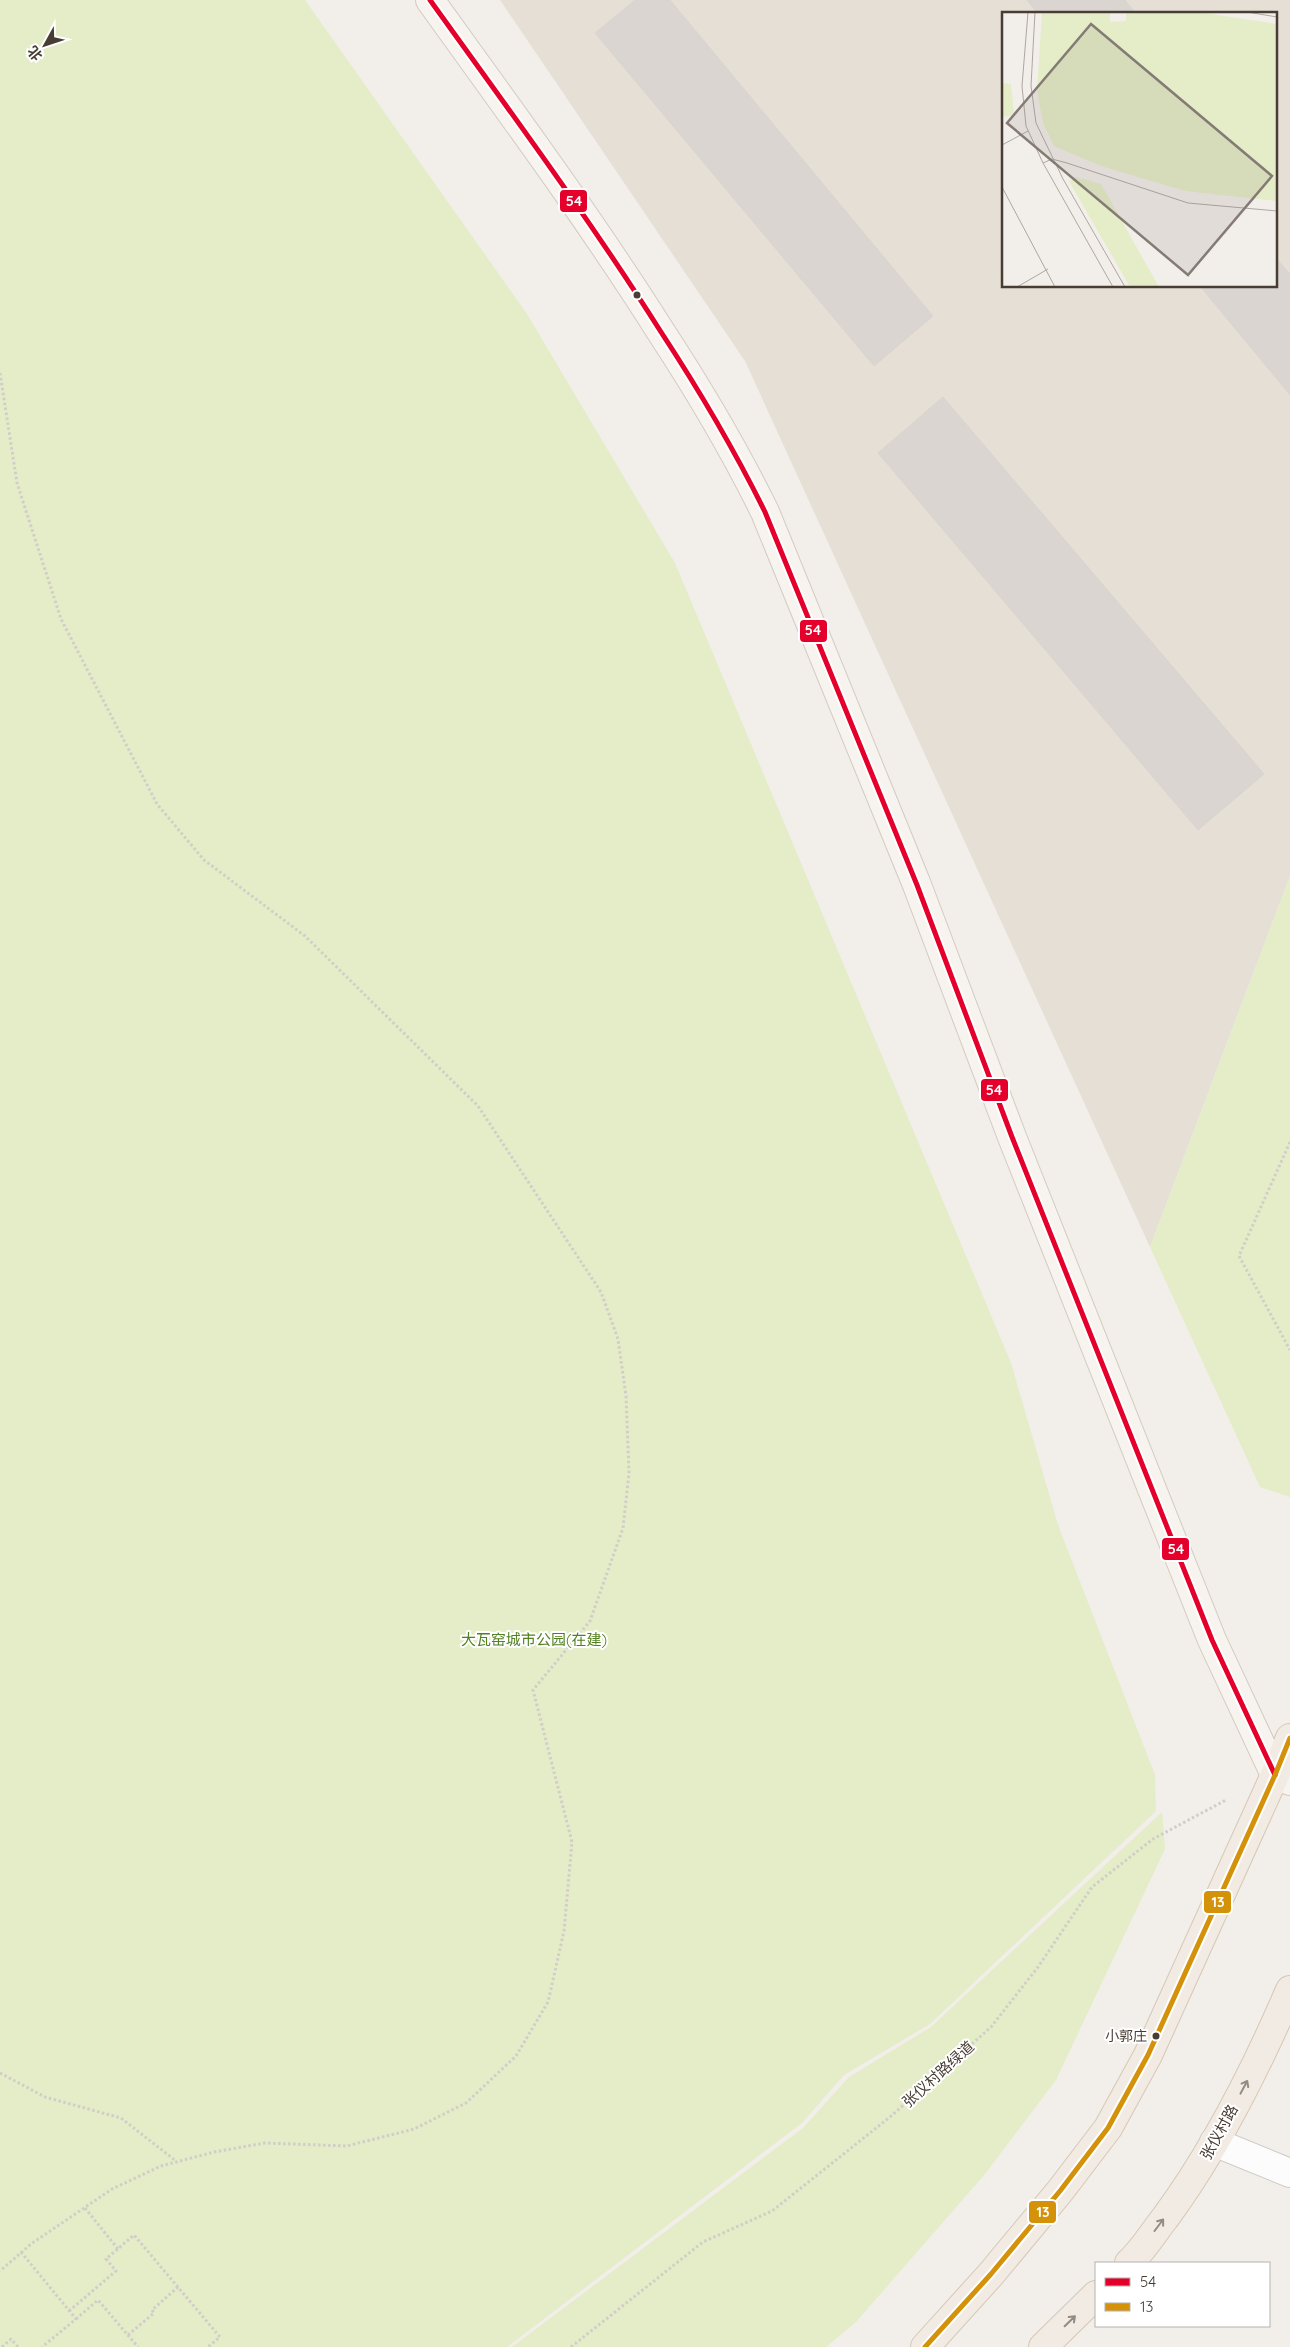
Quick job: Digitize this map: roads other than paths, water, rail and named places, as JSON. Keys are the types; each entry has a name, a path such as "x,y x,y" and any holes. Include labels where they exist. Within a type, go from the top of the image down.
{"main road":[{"path":"925,2347 998,2267 1108,2128 1148,2054 1283,1778 1290,1738"},
{"name":"张仪村路","path":"1130,2262 1187,2188 1268,2041 1290,1990"},
{"path":"1043,2347 1095,2296"}],"street":[{"path":"430,0 594,229 634,289 710,407 739,459 765,512 917,885 1012,1137 1212,1640 1283,1778"},
{"path":"1214,2142 1290,2173"}],"place":[{"name":"小郭庄","path":"1156,2036"}],"park label":[{"name":"大瓦窑城市公园(在建)","path":"534,1639"}]}
